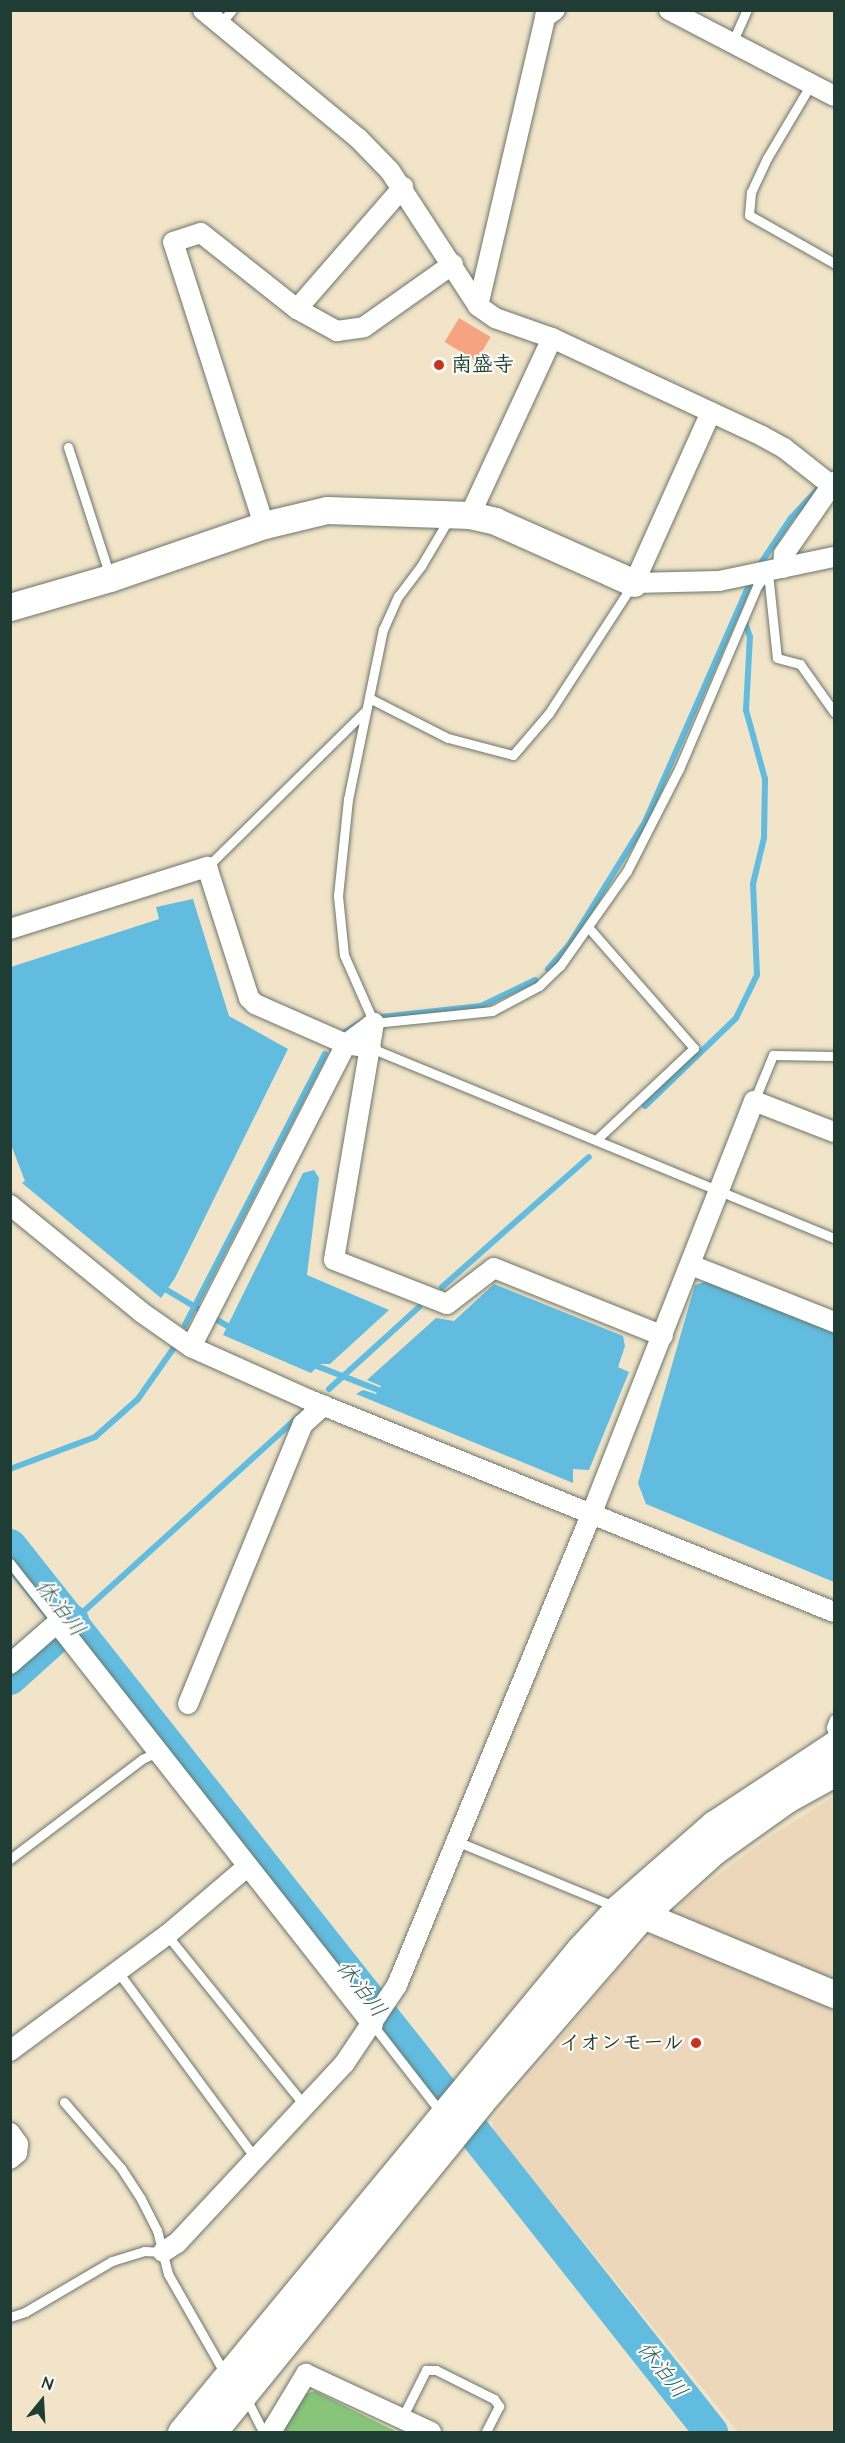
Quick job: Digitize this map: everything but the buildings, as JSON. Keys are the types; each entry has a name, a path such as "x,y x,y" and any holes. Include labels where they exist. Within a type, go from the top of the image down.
{"street":[{"path":"203,10 226,17 358,138 403,187 478,306 495,318 552,338 784,448 833,487 784,554 776,570"},
{"path":"669,10 834,96"},
{"path":"478,306 546,13"},
{"path":"297,309 403,187"},
{"path":"264,525 173,242 201,233 297,309 330,329 352,332 453,264"},
{"path":"462,514 552,338"},
{"path":"634,583 711,412"},
{"path":"10,607 110,578 264,525 327,510 462,514 495,521 634,583 686,583 776,570 834,557"},
{"path":"10,930 207,867 249,998 255,1004 346,1044 371,1048"},
{"path":"190,1347 346,1044 374,1023"},
{"path":"374,1023 334,1260 447,1304 494,1268 663,1336"},
{"path":"163,2252 177,2243 344,2064 388,2000 591,1515 754,1101 834,1132"},
{"path":"10,1205 141,1312 190,1347 591,1515 834,1612"},
{"path":"691,1265 834,1322"},
{"path":"188,1704 303,1424 324,1405"},
{"path":"10,1664 57,1623 247,1867 375,2022"},
{"path":"181,2433 235,2386 474,2094 631,1912 714,1824 834,1745"},
{"path":"631,1912 787,1799 834,1773"},
{"path":"10,2051 167,1935 247,1867"},
{"path":"631,1912 834,1994"},
{"path":"10,2133 18,2144 17,2153 10,2159"},
{"path":"271,2433 306,2374 431,2433"},
{"path":"213,2433 235,2386"}],"lane":[{"path":"732,43 747,10"},
{"path":"811,84 767,158 752,192 749,215 834,263"},
{"path":"68,447 110,578"},
{"path":"207,867 364,712 371,699 373,670 390,613 462,514"},
{"path":"776,570 777,658 800,664 834,712"},
{"path":"364,712 338,896 344,955 374,1023 389,1018 477,1014 507,1006 551,976 627,871 680,769 757,586 776,570"},
{"path":"371,699 448,738 513,755 549,713 634,583"},
{"path":"588,927 694,1048 596,1140"},
{"path":"371,1048 834,1238"},
{"path":"754,1101 773,1055 834,1056"},
{"path":"10,1563 57,1623"},
{"path":"834,1719 831,1727 834,1738"},
{"path":"10,1859 142,1759 157,1752"},
{"path":"456,1840 631,1912"},
{"path":"167,1935 304,2105"},
{"path":"118,1971 255,2158"},
{"path":"375,2022 451,2122"},
{"path":"64,2102 131,2181 157,2230 168,2274 235,2386 252,2405 263,2433"},
{"path":"10,2317 25,2312 112,2261 144,2251 163,2252"},
{"path":"402,2418 426,2370 436,2370 494,2399 499,2406 486,2433"}],"shaded area":[{"name":"イオンモール","path":"834,1796 834,2432 738,2432 493,2130 493,2119 620,1967 677,1914 681,1903 762,1842"}],"green space":[{"path":"315,2391 397,2432 282,2432 301,2395"}],"water":[{"path":"193,899 229,1016 288,1049 175,1278 161,1298 22,1183 25,1181 11,1145 11,967 159,919 156,907"},
{"path":"314,1170 319,1178 307,1275 389,1310 330,1364 320,1364 311,1373 223,1335 303,1173"},
{"path":"708,1281 834,1333 834,1582 646,1504 638,1483 695,1285"},
{"path":"494,1284 623,1336 625,1346 618,1367 629,1372 589,1470 573,1469 573,1483 356,1394 363,1390 376,1394 381,1386 367,1380 436,1318 454,1321"}],"waterway":[{"path":"757,569 791,518 820,487"},
{"path":"548,969 569,945 645,822 752,578"},
{"path":"645,1106 736,1018 757,975 753,884 764,838 765,779 746,710 750,637 743,617"},
{"path":"372,1018 481,1006 535,980"},
{"path":"345,1032 363,1021"},
{"path":"185,1325 325,1054"},
{"path":"442,1287 589,1157"},
{"path":"160,1286 234,1330"},
{"path":"329,1389 419,1307"},
{"path":"10,1469 95,1437 138,1399 173,1349"},
{"path":"309,1363 386,1393"},
{"path":"72,1622 299,1416"},
{"name":"休泊川","path":"10,1546 711,2432"},
{"path":"10,1678 72,1622"}],"place":[{"name":"南盛寺","path":"439,365"},
{"name":"イオンモール","path":"696,2043"}]}
